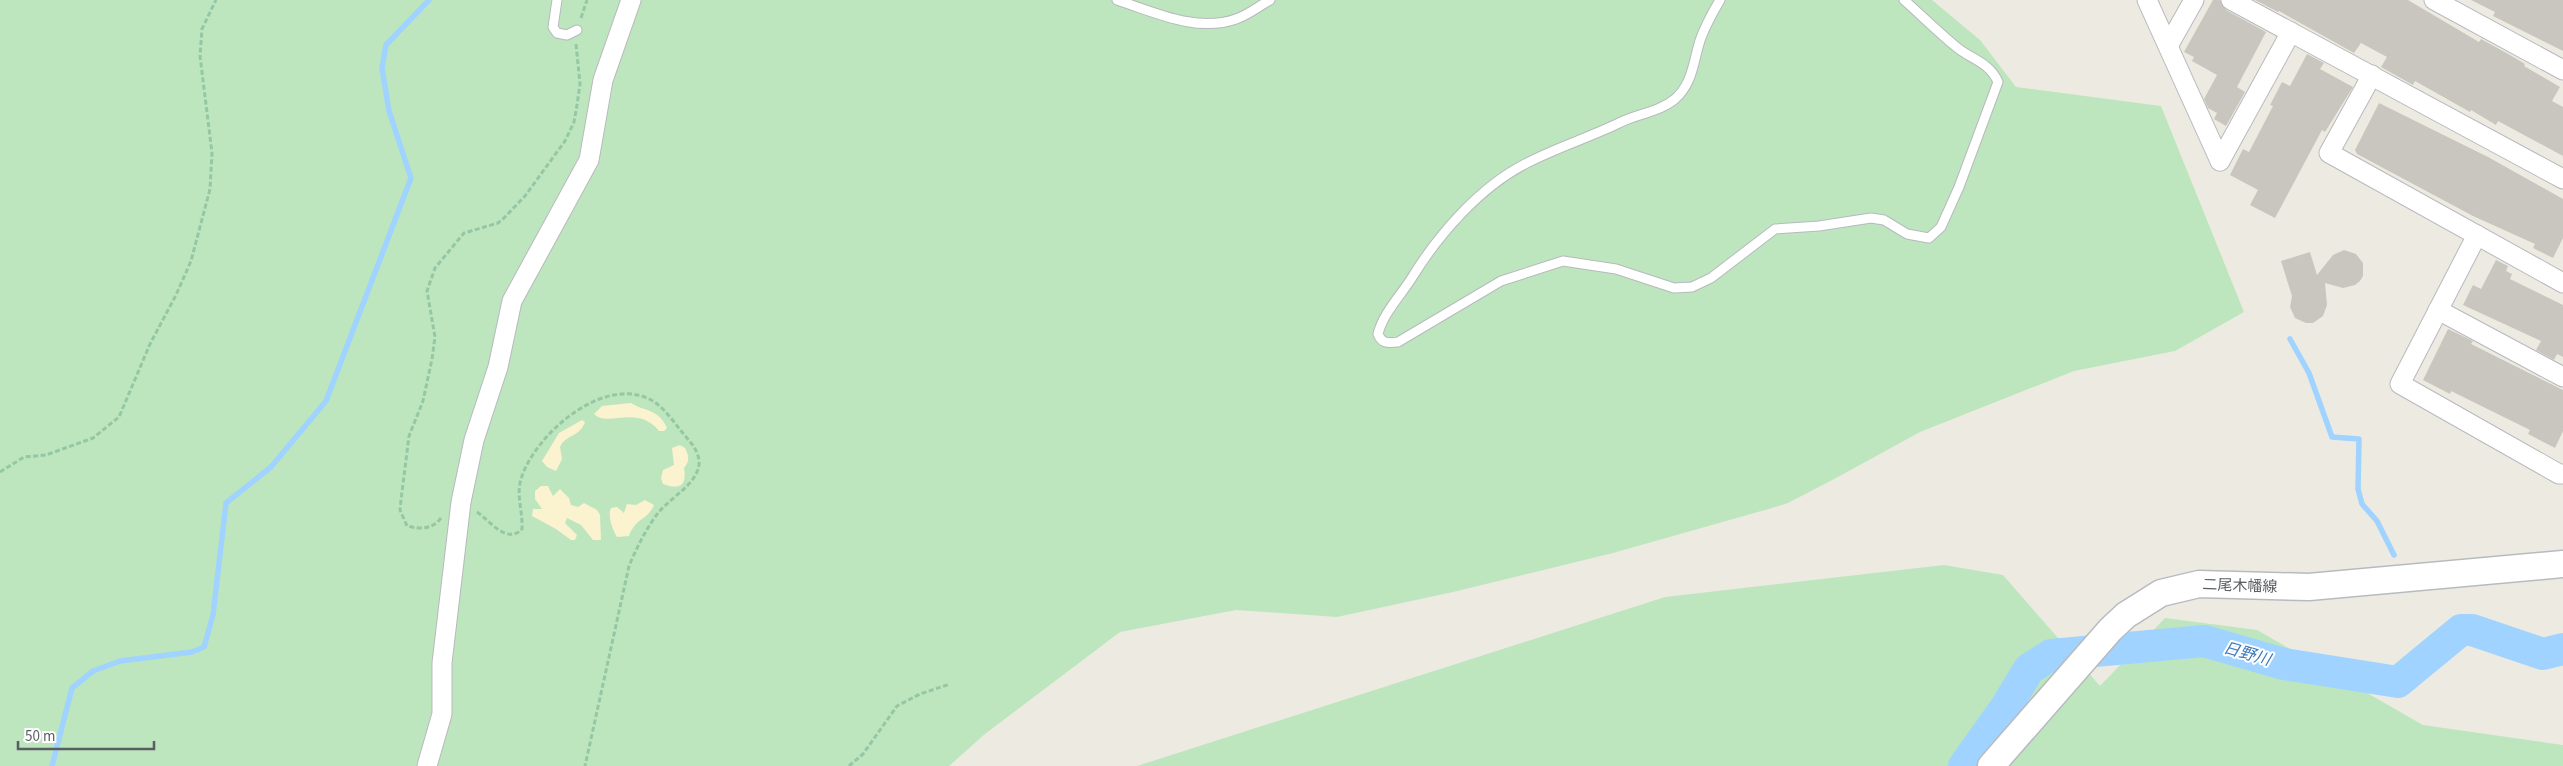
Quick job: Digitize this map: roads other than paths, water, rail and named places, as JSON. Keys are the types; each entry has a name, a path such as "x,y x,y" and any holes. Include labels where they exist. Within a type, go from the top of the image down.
{"main road":[{"name":"二尾木幡線","path":"1991,766 2110,630 2126,615 2161,593 2199,584 2309,588 2563,564"}],"street":[{"path":"427,766 442,714 442,663 461,506 474,440 498,367 512,301 589,160 603,80 631,0"},
{"path":"2147,0 2220,161 2291,32"},
{"path":"2168,46 2194,0"},
{"path":"2231,0 2563,179"},
{"path":"2434,0 2563,70"},
{"path":"2372,75 2329,153 2563,282"},
{"path":"2478,235 2400,384 2559,474 2563,474"},
{"path":"2438,310 2563,376"}],"lane":[{"path":"557,0 553,27 557,33 567,35 577,30"},
{"path":"1117,0 1176,19 1208,24 1236,19 1270,0"},
{"path":"1720,0 1699,44 1692,73 1675,99 1656,109 1627,119 1526,164 1506,175 1468,206 1419,267 1384,318 1378,334 1380,340 1384,342 1398,342 1501,281 1562,261 1616,269 1674,288 1692,287 1711,278 1775,229 1819,226 1871,218 1884,220 1907,234 1930,238 1941,227 1959,187 1998,82 1994,72 1986,64 1956,47 1904,0"}],"waterway":[{"path":"52,766 72,688 93,671 120,661 192,652 204,647 213,615 226,503 271,467 326,401 411,178 389,111 382,68 386,45 429,0"},
{"path":"2290,339 2309,373 2332,437 2359,439 2358,489 2362,504 2377,521 2394,555"},
{"name":"日野川","path":"1964,766 2006,707 2029,669 2051,655 2204,641 2284,664 2398,682 2461,630 2472,630 2543,654 2563,649"}]}
